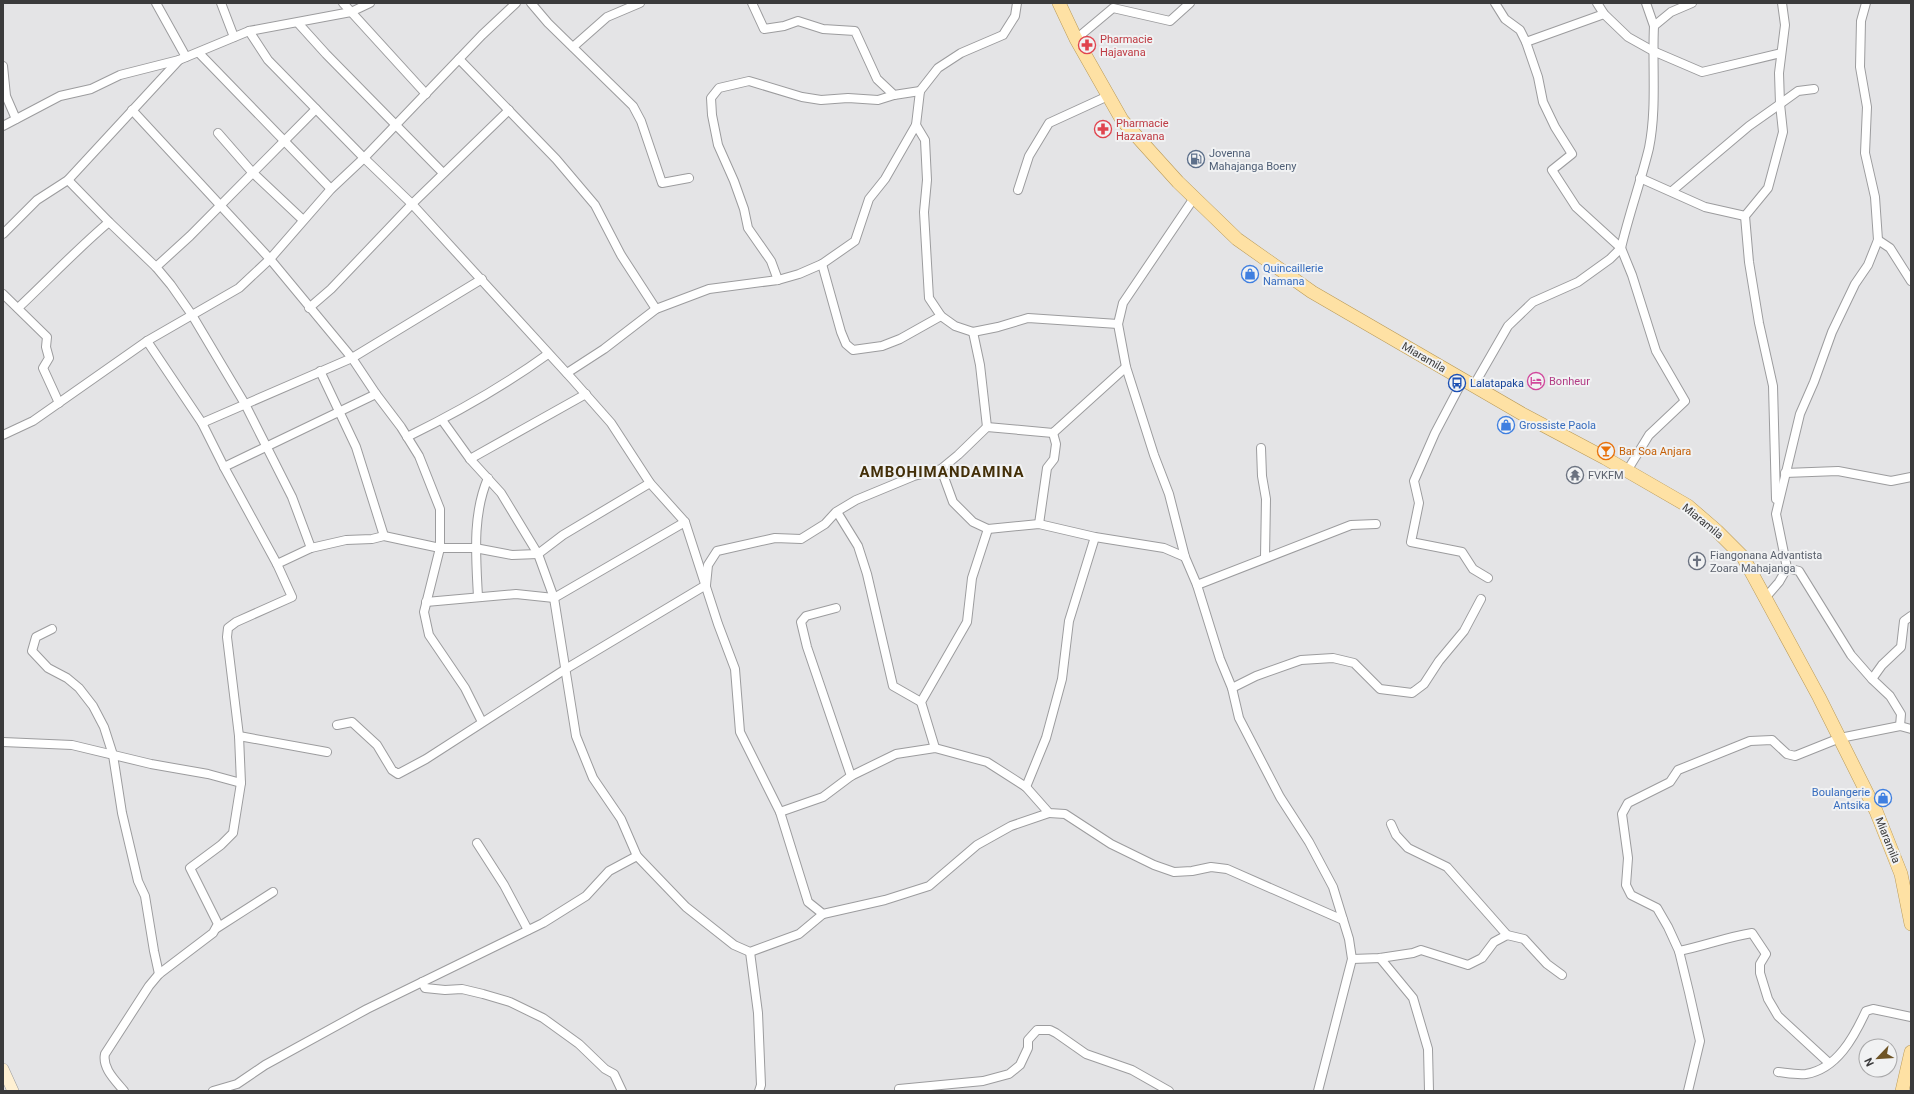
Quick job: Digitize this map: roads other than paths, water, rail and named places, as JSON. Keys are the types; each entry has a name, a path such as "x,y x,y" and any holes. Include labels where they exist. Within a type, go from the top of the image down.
{"main road":[{"name":"Miaramila","path":"1059,3 1076,38 1122,120 1194,198 1237,239 1312,292 1524,415 1688,506 1744,557 1840,738 1890,842 1901,874 1911,924"},
{"path":"1902,1091 1911,1052"}],"street":[{"path":"156,3 183,58"},
{"path":"221,3 234,37"},
{"path":"343,3 426,94"},
{"path":"3,126 60,96 91,89 120,75 199,53 249,31 351,12 370,3"},
{"path":"3,436 34,421 147,341 239,288 270,259 331,189 364,158 459,59 516,3"},
{"path":"531,3 633,106 641,120 662,183 689,178"},
{"path":"573,47 607,17 640,3"},
{"path":"752,3 764,29 784,26 798,20 823,29 855,31 877,79 894,95"},
{"path":"567,373 604,349 656,309 709,289 778,280 799,274 822,264 854,241 869,198 885,179 916,125 920,91 938,68 961,53 1003,35 1015,16 1017,3"},
{"path":"1076,38 1113,8 1170,21 1190,3"},
{"path":"1495,3 1505,19 1520,30 1526,42 1538,77 1543,102 1555,127 1572,154 1552,170 1576,207 1621,248 1632,275 1656,351 1685,401 1649,434 1627,471"},
{"path":"1597,3 1604,14 1628,37 1653,51 1702,72 1781,53"},
{"path":"1488,578 1473,569 1462,552 1411,542 1419,502 1414,481 1435,433 1508,326 1533,302 1578,282 1610,259 1621,248 1649,147 1654,98 1654,26 1646,3"},
{"path":"1654,26 1671,12 1692,3"},
{"path":"1766,597 1779,582 1787,568 1776,514 1773,386 1759,323 1749,262 1745,216 1768,188 1783,132 1780,104 1781,53 1785,25 1782,3"},
{"path":"1776,514 1800,414 1814,382 1832,332 1855,284 1868,265 1878,240 1875,197 1865,153 1867,107 1860,67 1861,21 1866,3"},
{"path":"1526,42 1604,14"},
{"path":"298,23 326,54 396,124 443,174"},
{"path":"249,31 268,60 364,158 412,204 586,394 611,423 650,483 684,522 718,624 735,669 740,732 780,812 808,902 824,914"},
{"path":"199,53 331,189"},
{"path":"3,234 37,200 68,180 132,110 183,58"},
{"path":"459,59 556,158 595,205 622,255 656,309"},
{"path":"3,66 6,96 16,119"},
{"path":"778,280 771,261 748,228 737,188 718,145 712,115 711,98 718,88 749,81 802,97 821,100 848,98 878,100 894,95 920,91"},
{"path":"1672,191 1749,126 1798,91 1814,89"},
{"path":"1018,190 1029,156 1050,123 1108,96"},
{"path":"156,267 190,236 283,140 316,109"},
{"path":"132,110 270,259 309,308 352,358 376,394 408,437 419,456 440,509 440,548 424,612 429,635 465,688 482,722"},
{"path":"309,308 331,289 412,204 509,110"},
{"path":"916,125 925,140 927,180 924,212 929,298 941,316 955,326 973,332 998,327 1028,318 1118,324"},
{"path":"218,133 252,172 303,220"},
{"path":"1640,178 1705,207 1745,216"},
{"path":"68,180 156,267 192,315 245,404 265,448 292,497 311,548"},
{"path":"1194,198 1123,303 1118,324 1126,367 1154,455 1169,494 1185,557 1197,585 1220,659 1232,688 1239,718 1280,797 1321,862 1333,887 1349,939 1352,959 1321,1090"},
{"path":"18,308 63,266 84,243 109,222"},
{"path":"1878,240 1890,248 1911,280"},
{"path":"822,264 841,332 846,344 853,350 882,346 900,339 941,316"},
{"path":"202,422 352,358 482,279"},
{"path":"3,294 47,337 46,348 49,358 43,368 59,403"},
{"path":"973,332 980,365 987,427"},
{"path":"147,341 202,422 224,467 277,564 292,597 236,622 228,628 227,637 239,736 241,783 232,833 221,845 190,868 215,916 218,924 217,928"},
{"path":"408,437 442,420 516,377 548,354"},
{"path":"706,585 708,565 717,551 775,538 801,539 825,524 837,512 856,500 914,476 941,469 987,427 1053,433 1126,367"},
{"path":"320,371 356,447 384,536"},
{"path":"224,467 376,394"},
{"path":"470,458 586,394"},
{"path":"442,420 470,458 501,493 538,554 554,598 564,670 576,736 593,778 621,819 637,856 686,907 734,945 750,952 799,934 824,914 885,900 929,886 976,845 1011,826 1049,813 1065,814 1111,844 1154,865 1174,872 1192,871 1211,867 1227,868 1343,920"},
{"path":"1039,524 1048,468 1054,459 1056,444 1053,433"},
{"path":"1261,448 1262,476 1266,499 1264,537 1265,557"},
{"path":"941,469 953,502 973,522 988,529 1039,524 1095,537 1164,548 1185,557"},
{"path":"1786,473 1838,471 1891,480 1911,477"},
{"path":"478,596 475,548 481,495 488,478"},
{"path":"277,564 311,548 346,540 372,539 384,536 440,548 475,548 512,555 538,554 563,535 650,483"},
{"path":"837,512 858,546 867,574 893,686 921,702 935,748"},
{"path":"426,602 478,596 516,594 554,598 684,522"},
{"path":"1197,585 1265,557 1351,526 1376,524"},
{"path":"921,702 967,622 972,578 988,529"},
{"path":"1026,787 1046,738 1062,679 1069,621 1095,537"},
{"path":"1787,568 1799,571 1851,655 1872,679 1890,696 1901,714 1900,726"},
{"path":"337,725 352,722 377,745 392,770 398,774 426,759 564,670 706,585"},
{"path":"1232,688 1256,676 1301,660 1333,658 1354,663 1380,689 1412,692 1424,684 1439,661 1464,631 1481,599"},
{"path":"836,608 806,616 801,622 807,647 851,776"},
{"path":"1872,679 1882,665 1900,647 1904,621 1911,616"},
{"path":"52,629 36,637 32,651 48,668 67,678 79,688 93,706 104,727 113,755 122,813 138,881 146,896 159,974"},
{"path":"1688,1091 1700,1041 1679,951 1668,927 1657,908 1631,895 1626,885 1628,858 1622,814 1628,803 1670,782 1678,770 1750,741 1772,740 1787,754 1795,756 1840,738 1900,726 1911,729"},
{"path":"239,736 327,752"},
{"path":"3,742 72,745 113,755 208,774 241,783"},
{"path":"780,812 823,797 851,776 896,754 935,748 987,762 1026,787 1049,813"},
{"path":"1391,824 1396,835 1408,848 1447,867 1507,935 1524,939 1547,964 1562,975"},
{"path":"477,843 504,885 528,930"},
{"path":"213,1091 237,1084 265,1065 367,1009 543,923 586,896 609,871 637,856"},
{"path":"124,1091 108,1070 104,1061 105,1054 149,986 159,974 213,933 217,928 273,892"},
{"path":"1679,951 1705,946 1729,937 1752,933 1766,954 1760,964 1760,973 1768,999 1778,1016 1829,1063"},
{"path":"1352,959 1380,958 1413,953 1421,950 1468,965 1482,958 1494,942 1507,935"},
{"path":"750,952 758,1013 761,1085 759,1091"},
{"path":"1380,958 1413,998 1428,1049 1429,1091"},
{"path":"422,982 425,988 445,990 462,989 483,994 510,1002 544,1018 579,1044 605,1069 614,1074 622,1091"},
{"path":"1778,1072 1805,1074 1822,1069 1843,1052 1866,1011 1873,1009 1911,1017"},
{"path":"898,1089 983,1081 1009,1074 1020,1065 1028,1048 1028,1040 1037,1030 1050,1030 1086,1054 1132,1070 1169,1091"},
{"path":"3,1069 13,1091"}],"place":[{"name":"Pharmacie Hajavana","path":"1087,45"},
{"name":"Pharmacie Hazavana","path":"1103,129"},
{"name":"Jovenna Mahajanga Boeny","path":"1196,159"},
{"name":"Quincaillerie Namana","path":"1250,274"},
{"name":"Bonheur","path":"1536,381"},
{"name":"Lalatapaka","path":"1457,383"},
{"name":"Grossiste Paola","path":"1506,425"},
{"name":"Bar Soa Anjara","path":"1606,451"},
{"name":"FVKFM","path":"1575,475"},
{"name":"Fiangonana Advantista Zoara Mahajanga","path":"1697,561"},
{"name":"Boulangerie Antsika","path":"1883,798"}],"district":[{"name":"AMBOHIMANDAMINA","path":"942,472"}]}
